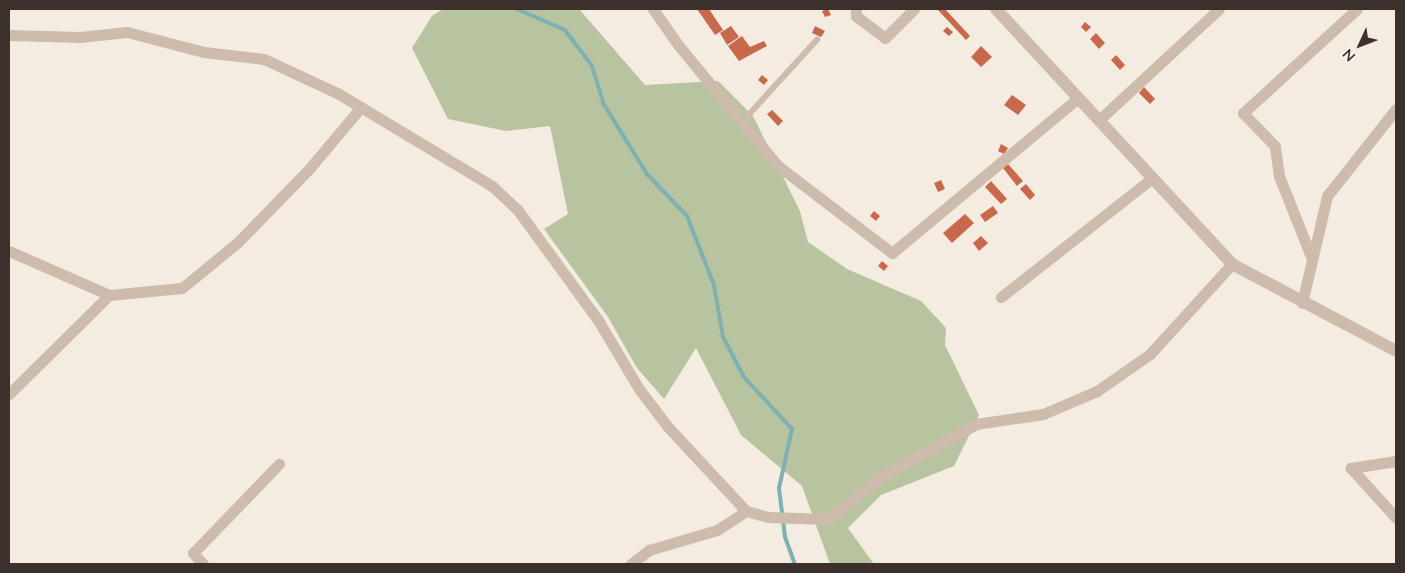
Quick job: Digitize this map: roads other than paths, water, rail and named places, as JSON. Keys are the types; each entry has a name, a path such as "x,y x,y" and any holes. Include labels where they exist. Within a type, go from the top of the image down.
{"street":[{"path":"653,9 678,46 743,121 777,165 892,254 1078,98"},
{"path":"856,9 856,16 885,38 914,9"},
{"path":"996,9 1232,264 1302,303 1396,351"},
{"path":"1098,120 1219,9"},
{"path":"1312,259 1278,176 1275,146 1243,113 1357,9"},
{"path":"9,35 80,36 127,32 204,52 264,59 361,107 492,186 517,209 598,320 639,389 704,468 746,511 768,517 828,519 884,476 976,424 1043,414 1098,391 1150,354 1232,264"},
{"path":"9,252 109,295 182,288 238,242 309,169 361,107"},
{"path":"1302,303 1327,196 1396,110"},
{"path":"1002,297 1152,178"},
{"path":"9,394 109,295"},
{"path":"1396,461 1351,468 1396,518"},
{"path":"203,564 193,553 279,464"},
{"path":"631,564 649,550 717,530 746,511"}],"lane":[{"path":"743,121 817,40"}],"waterway":[{"path":"517,9 565,30 592,66 603,103 647,174 687,216 714,285 723,337 744,377 792,429 779,488 785,537 795,564"}]}
